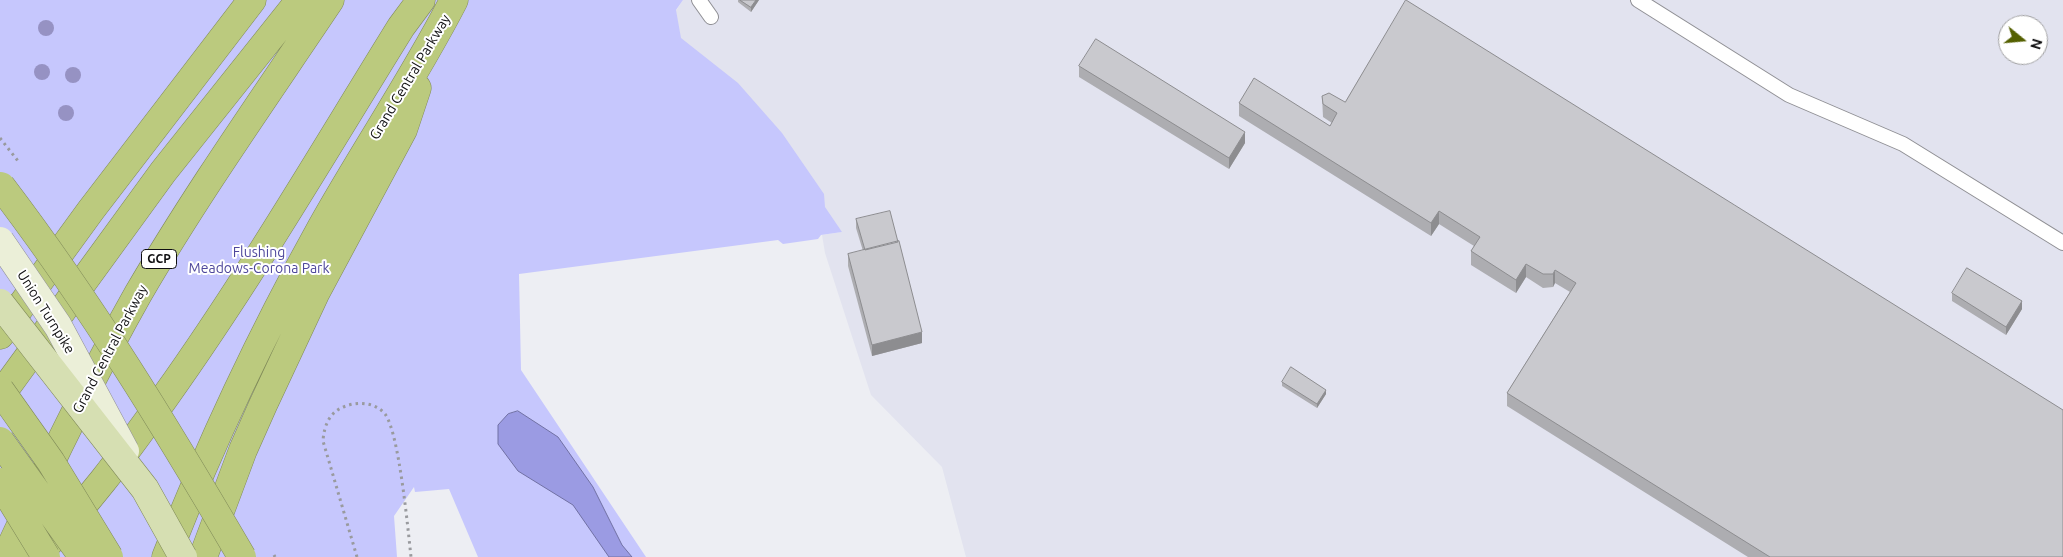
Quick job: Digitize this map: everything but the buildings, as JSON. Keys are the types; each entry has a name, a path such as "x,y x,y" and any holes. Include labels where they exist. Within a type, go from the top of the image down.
{"highway":[{"path":"0,335 91,210 252,0"},
{"path":"0,396 163,172 300,0"},
{"name":"Grand Central Parkway","path":"11,546 81,403 138,295 228,152 330,0"},
{"path":"34,557 74,516 102,482 196,354 401,26 421,0"},
{"name":"Grand Central Parkway","path":"166,557 214,441 294,278 351,176 431,46 454,0"},
{"path":"203,557 243,450 302,320 403,130 431,46"},
{"path":"0,185 111,341 165,426 242,557"},
{"path":"0,390 51,462 109,557"},
{"path":"0,441 83,557"},
{"path":"0,482 46,557"}],"main road":[{"name":"Union Turnpike","path":"0,242 58,326 183,557"},
{"name":"Union Turnpike","path":"0,303 145,489"}],"lane":[{"path":"700,0 711,17"},
{"path":"1638,0 1789,94 1903,144 2063,243"}],"path":[{"path":"0,138 18,162"},
{"path":"357,557 322,441 326,422 334,412 352,404 371,405 379,409 389,421 402,485 411,557"}],"shaded area":[{"path":"683,0 2063,0 2063,557 966,557 942,467 871,395 825,253 822,235 842,232 654,44"},
{"path":"518,411 558,437 593,487 622,545 632,557 609,557 573,505 518,471 498,444 498,425 508,414"}],"green space":[{"name":"Flushing Meadows-Corona Park","path":"0,0 683,0 676,10 681,38 738,83 782,133 824,194 825,207 842,232 821,235 818,239 783,244 778,240 519,274 521,370 646,557 478,557 449,489 415,492 414,487 394,516 397,557 0,557"}]}
